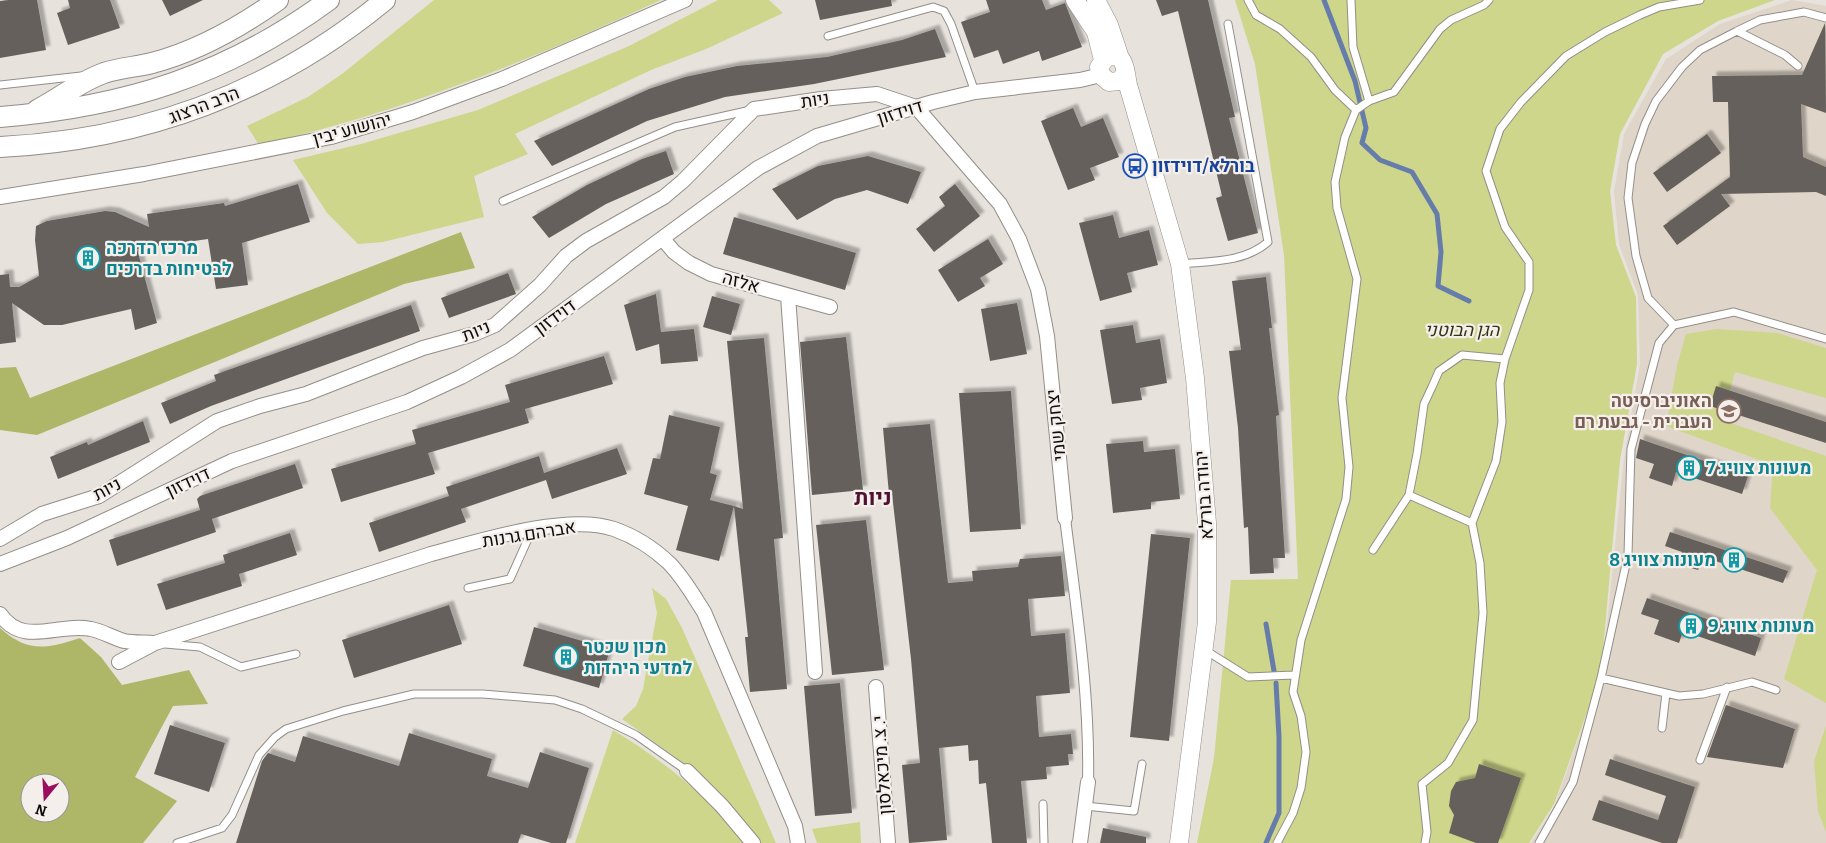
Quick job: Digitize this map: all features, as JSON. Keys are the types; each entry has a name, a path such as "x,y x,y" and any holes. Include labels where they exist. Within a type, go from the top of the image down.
{"main road":[{"path":"28,115 84,81 106,72 153,63 192,50 233,30 278,0"},
{"name":"הרב הרצוג","path":"0,117 28,115 126,98 158,90 216,68 258,46 329,0"},
{"name":"הרב הרצוג","path":"0,147 84,139 133,130 219,100 291,66 345,30 385,0"}],"street":[{"name":"יהושוע יבין","path":"0,197 144,174 359,129 413,112 502,79 685,0"},
{"name":"יהודה בורלא","path":"1075,0 1096,32 1148,151 1180,264 1195,378 1207,523 1208,579 1204,650 1179,843"},
{"name":"יהודה בורלא","path":"1096,0 1109,25 1111,70"},
{"name":"דוידזון","path":"0,564 67,538 232,461 407,402 461,377 510,350 758,168 817,136 975,92 1080,80 1111,70"},
{"name":"ניות","path":"0,539 42,514 99,496 217,421 306,394 423,348 474,334 495,325 540,285 566,256 586,241 664,197 754,109 821,99 877,94 916,107"},
{"name":"יצחק שמי","path":"916,107 1000,204 1019,239 1038,289 1047,336 1065,518 1085,682 1089,738 1088,782"},
{"name":"אלזה","path":"663,239 674,252 689,263 711,274 830,308"},
{"path":"788,296 814,672"},
{"name":"אברהם גרנות","path":"119,662 155,643 431,554 532,530 588,524 613,529 652,549 669,563 686,583 704,612 795,826 799,843"},
{"path":"0,614 11,626 35,633 75,627 90,629 124,641 155,643"},
{"name":"י. צ. מיכאלסון","path":"876,687 888,843"},
{"path":"687,771 722,806 753,843"},
{"path":"1080,843 1088,782"}],"lane":[{"path":"1248,0 1256,15 1280,29 1311,57 1334,90 1356,110"},
{"path":"1351,0 1353,47 1369,101"},
{"path":"1277,843 1293,813 1302,788 1306,752 1302,716 1293,692 1294,675 1305,624 1346,499 1349,467 1342,398 1357,279 1337,208 1335,182 1344,137 1349,121 1356,110 1369,101 1394,92 1440,30 1451,20 1484,5 1489,0"},
{"path":"1425,843 1427,832 1422,784 1448,763 1474,720 1483,613 1480,563 1472,524 1496,461 1502,422 1500,383 1505,359 1529,290 1529,262 1505,227 1486,170 1500,129 1520,102 1566,56 1605,32 1659,7 1700,0"},
{"path":"828,36 933,7 944,10 951,24 975,92"},
{"path":"1674,325 1648,298 1636,256 1628,198 1632,163 1645,124 1656,101 1682,67 1700,50 1737,31 1760,20 1804,12 1826,18"},
{"path":"1180,264 1232,259 1256,252 1268,242 1228,24"},
{"path":"1737,31 1785,55 1798,66"},
{"path":"0,85 106,72"},
{"path":"503,201 675,127 754,109"},
{"path":"1539,843 1573,782 1601,678 1628,555 1631,449 1659,343 1674,325 1734,312 1826,339"},
{"path":"1373,550 1408,495 1417,454 1424,404 1439,371 1462,355 1505,359"},
{"path":"1408,495 1472,524"},
{"path":"468,588 510,579 532,530"},
{"path":"155,643 200,648 241,667 296,654"},
{"path":"1204,650 1248,677 1294,675"},
{"path":"1601,678 1679,696 1703,694 1752,682 1776,690"},
{"path":"1700,760 1727,687"},
{"path":"1662,728 1666,693"},
{"path":"177,843 222,828 232,816 259,755 275,737 286,729 343,711 414,694 483,694 554,700 582,709 636,736 687,771"},
{"path":"1085,806 1134,810 1142,764"},
{"path":"1043,804 1044,843"}],"shaded area":[{"name":"האוניברסיטה העברית - גבעת רם","path":"1792,0 1826,6 1826,843 1531,843 1554,807 1602,672 1624,458 1640,364 1638,295 1619,244 1614,191 1624,134 1666,59 1720,24"}],"green space":[{"path":"434,0 661,0 514,64 464,83 363,117 259,145 247,126 308,97 342,74"},
{"path":"718,0 769,0 783,13 706,49 651,70 515,134 528,154 474,176 484,217 383,242 358,244 327,213 293,160 361,144 478,110 629,46"},
{"name":"הגן הבוטני","path":"1235,0 1775,0 1718,21 1663,54 1620,134 1610,191 1616,245 1636,297 1637,364 1620,460 1601,673 1554,804 1529,843 1197,843 1214,758 1231,580 1298,579 1284,255 1255,64"},
{"path":"461,232 475,268 404,284 37,435 0,430 0,368 16,367 30,398"},
{"path":"1717,329 1777,333 1826,348 1826,398 1735,372 1722,420 1826,456 1826,703 1784,679 1817,570 1770,508 1773,465 1666,426 1677,366 1686,334"},
{"path":"652,588 666,599 682,628 776,843 759,843 731,807 715,791 660,746 622,719 636,706 643,689 657,613"},
{"path":"0,628 20,642 29,645 57,645 80,638 101,657 122,685 189,670 208,704 173,706 135,777 177,801 143,843 0,843"},
{"path":"1826,726 1826,832 1818,811 1814,761"},
{"path":"613,730 684,780 730,826 743,843 575,843"},
{"path":"860,822 861,843 817,843 812,829"}],"building":[{"path":"37,0 46,50 0,58 0,1"},
{"path":"68,0 110,0 120,28 68,45 57,13 70,8"},
{"path":"162,0 203,0 170,16"},
{"path":"815,0 891,0 892,6 820,20"},
{"path":"986,0 1042,0 1046,10 1065,3 1082,47 1042,61 1039,51 1003,64 998,50 974,58 961,22 990,12"},
{"path":"1156,0 1208,0 1235,117 1229,118 1258,233 1228,241 1216,198 1222,196 1178,11 1162,16"},
{"path":"1825,23 1826,113 1801,104 1803,157 1826,167 1826,196 1816,192 1721,194 1730,206 1677,245 1663,226 1730,177 1728,102 1713,102 1712,76 1802,75"},
{"path":"935,29 946,57 814,84 725,97 647,121 552,166 534,141 649,89 685,77 737,66 827,57 902,40"},
{"path":"1073,108 1081,127 1103,118 1119,157 1090,168 1095,180 1068,190 1041,121"},
{"path":"1707,134 1721,153 1667,192 1653,173"},
{"path":"666,151 674,174 606,204 549,238 532,217 587,185 642,159"},
{"path":"868,156 921,172 908,204 867,190 835,199 797,220 772,189 818,166"},
{"path":"298,184 310,222 242,243 248,285 216,289 208,239 137,249 157,323 135,330 131,309 62,325 44,325 12,303 16,342 0,344 0,275 9,274 10,287 19,287 39,276 35,240 36,226 47,221 105,211 115,212 149,227 147,214 224,203 225,206"},
{"path":"955,184 980,216 934,252 916,229 945,206 939,197"},
{"path":"1113,215 1119,238 1149,230 1158,265 1127,273 1132,292 1100,301 1079,223"},
{"path":"734,217 856,253 845,290 723,254"},
{"path":"988,239 1003,264 980,278 985,286 958,302 938,270"},
{"path":"508,273 516,294 449,318 441,298"},
{"path":"1266,277 1272,328 1269,328 1279,415 1276,416 1285,558 1273,558 1274,573 1250,574 1248,527 1244,528 1238,428 1229,351 1241,350 1232,281"},
{"path":"656,294 661,332 694,329 698,361 661,364 659,344 636,351 624,305"},
{"path":"712,296 740,304 731,335 703,327"},
{"path":"1017,303 1027,354 990,361 981,309"},
{"path":"411,305 420,331 211,406 170,424 161,403 216,381 214,375"},
{"path":"1133,325 1136,343 1160,339 1167,383 1140,388 1142,400 1112,404 1100,330"},
{"path":"846,337 863,490 812,495 800,342"},
{"path":"764,338 783,538 774,539 787,689 750,692 745,637 748,637 734,506 743,509 727,341"},
{"path":"604,356 613,384 525,409 529,423 428,453 435,474 341,502 331,469 416,444 412,430 510,402 505,385"},
{"path":"1716,386 1826,422 1826,443 1710,406"},
{"path":"1011,391 1021,529 970,532 959,393"},
{"path":"669,415 720,427 710,473 717,475 710,500 734,506 719,561 676,550 688,506 644,494 653,458 660,459"},
{"path":"143,421 150,442 58,479 50,457 87,442 88,445"},
{"path":"930,424 948,583 973,581 972,571 1018,567 1020,559 1061,556 1065,596 1028,599 1031,636 1065,633 1070,693 1036,696 1039,737 1071,734 1073,754 1068,754 1069,765 1046,767 1047,779 1021,781 1027,843 992,843 986,783 979,784 978,760 969,761 968,745 939,748 947,840 909,843 902,765 920,763 911,659 892,494 889,494 883,428"},
{"name":"מעונות צוויג 7","path":"1640,439 1748,476 1742,494 1676,472 1672,486 1649,478 1654,464 1636,458"},
{"path":"1143,441 1144,452 1175,449 1180,499 1151,502 1151,509 1113,513 1106,444"},
{"path":"617,448 627,474 552,499 546,480 461,509 466,522 379,552 369,523 449,496 446,487 539,456 544,473"},
{"path":"295,464 303,488 212,519 216,532 117,566 109,540 200,510 197,499 200,496"},
{"path":"866,520 884,670 832,675 816,525"},
{"name":"מעונות צוויג 8","path":"1670,532 1788,571 1783,583 1703,557 1698,570 1678,564 1682,552 1665,546"},
{"path":"290,533 297,555 239,574 242,586 166,610 157,584 225,563 223,555"},
{"path":"1151,534 1190,538 1169,741 1130,737"},
{"name":"מעונות צוויג 9","path":"1647,598 1761,638 1755,656 1683,631 1679,643 1654,634 1659,620 1641,614"},
{"path":"449,605 462,644 354,678 342,640"},
{"name":"מכון שכטר למדעי היהדות","path":"534,627 610,649 599,688 523,666"},
{"path":"840,683 852,813 815,816 804,686"},
{"path":"1726,705 1795,729 1783,768 1707,757"},
{"path":"170,725 225,743 209,792 154,774"},
{"path":"409,733 492,759 487,776 528,788 540,752 589,768 566,843 551,843 521,834 518,843 236,843 262,761 268,753 295,762 303,736 399,766"},
{"path":"1610,759 1695,787 1677,843 1662,843 1592,820 1599,800 1658,820 1666,796 1605,775"},
{"path":"1479,764 1521,778 1498,843 1476,843 1449,833 1454,815 1449,806 1451,791 1456,782 1475,778"},
{"path":"1103,828 1146,837 1146,843 1100,843"}],"waterway":[{"path":"1324,0 1355,81 1366,128 1362,143 1380,160 1412,172 1437,214 1441,252 1438,286 1469,301"},
{"path":"1266,624 1274,671"},
{"path":"1266,843 1279,813 1279,737 1276,683"}],"place":[{"name":"בורלא/דוידזון","path":"1135,166"},
{"name":"מרכז הדרכה לבטיחות בדרכים","path":"88,258"},
{"name":"האוניברסיטה העברית - גבעת רם","path":"1729,411"},
{"name":"מעונות צוויג 7","path":"1689,468"},
{"name":"מעונות צוויג 8","path":"1734,560"},
{"name":"מעונות צוויג 9","path":"1691,626"},
{"name":"מכון שכטר למדעי היהדות","path":"566,657"}],"district":[{"name":"ניות","path":"873,497"}]}
